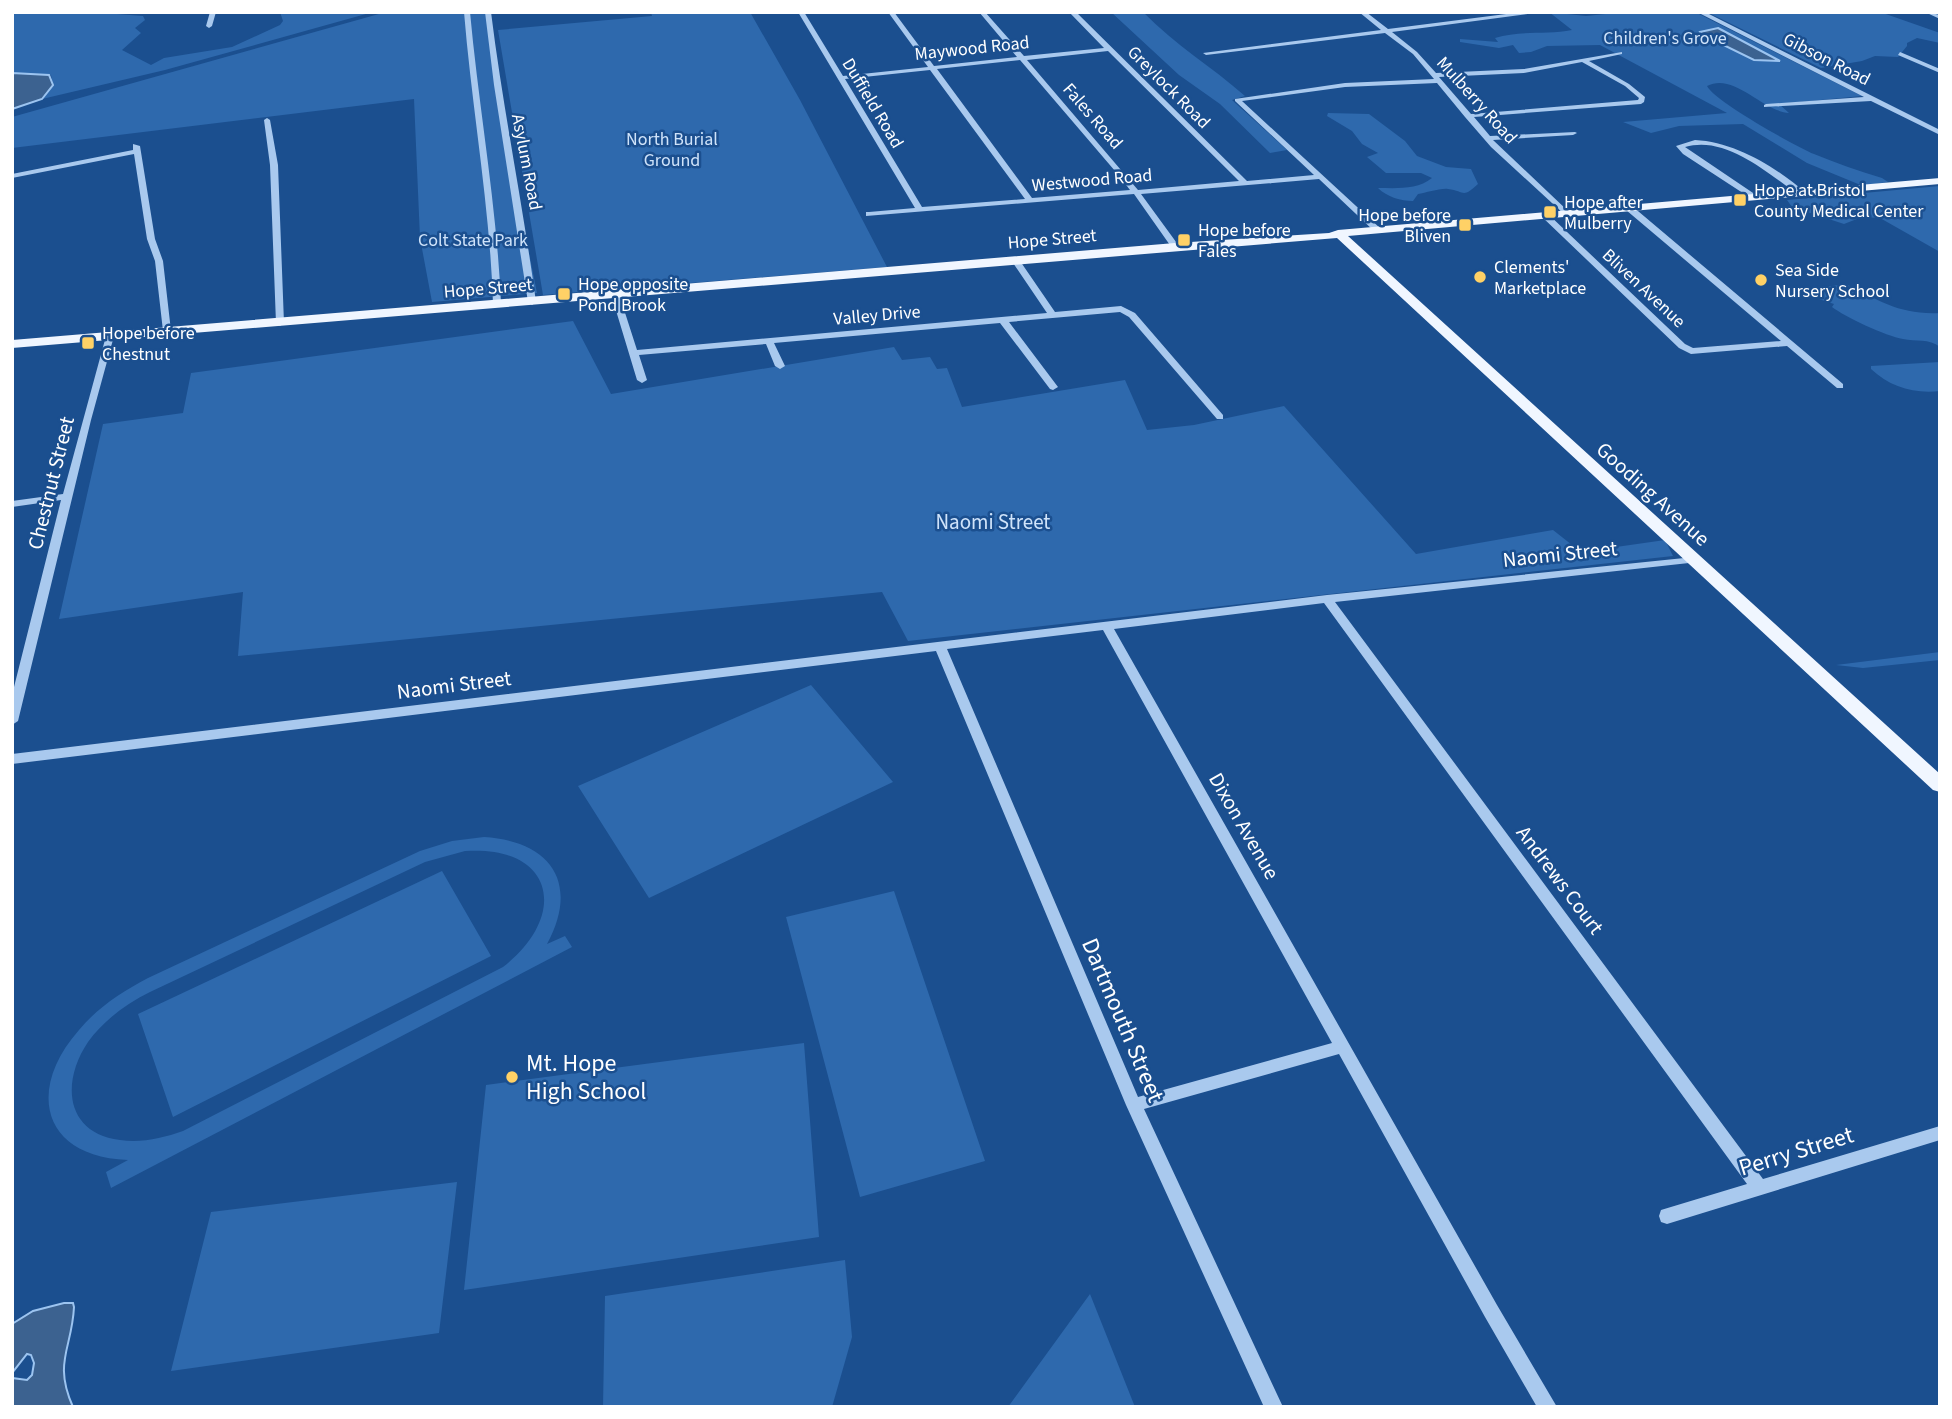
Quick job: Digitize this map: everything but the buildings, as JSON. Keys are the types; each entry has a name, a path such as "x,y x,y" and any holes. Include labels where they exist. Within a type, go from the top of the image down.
{"main road":[{"name":"Hope Street","path":"12,344 1175,246 1331,236 1377,229 1940,181"},
{"name":"Gooding Avenue","path":"1338,233 1940,785"}],"street":[{"path":"209,26 213,12"},
{"name":"Asylum Road","path":"467,12 472,72 495,248 497,304"},
{"name":"Asylum Road","path":"488,12 503,124 523,225 532,302"},
{"name":"Duffield Road","path":"800,12 920,210"},
{"path":"891,12 1030,201"},
{"name":"Fales Road","path":"982,12 1136,192 1175,246"},
{"name":"Greylock Road","path":"1072,12 1245,183"},
{"name":"Mulberry Road","path":"1362,12 1415,53 1488,138 1565,213"},
{"path":"1206,53 1539,12"},
{"name":"Gibson Road","path":"1700,12 1940,134"},
{"path":"1929,12 1940,17"},
{"name":"Maywood Road","path":"839,78 1109,49"},
{"path":"1377,229 1243,108 1237,102 1238,99 1345,85 1524,71 1620,53"},
{"path":"1900,54 1940,72"},
{"path":"1468,116 1642,102 1642,97 1627,85 1583,60"},
{"path":"472,72 496,69"},
{"path":"1766,106 1870,99"},
{"path":"267,120 274,165 281,323"},
{"path":"1488,138 1573,133"},
{"path":"1755,197 1680,146 1693,142 1722,144 1802,193"},
{"path":"12,176 136,148 151,239 159,261 167,331"},
{"name":"Westwood Road","path":"869,214 1318,177"},
{"path":"1629,208 1840,386"},
{"name":"Bliven Avenue","path":"1544,215 1682,346 1694,352"},
{"path":"1015,260 1052,314"},
{"path":"615,294 642,380"},
{"name":"Valley Drive","path":"635,353 1121,309 1132,315 1220,417"},
{"path":"1002,319 1052,387"},
{"name":"Chestnut Street","path":"12,721 67,496 110,336"},
{"path":"769,341 780,366"},
{"path":"1694,352 1791,343"},
{"path":"12,504 67,496"},
{"name":"Naomi Street","path":"12,759 1326,600 1694,560"},
{"name":"Andrews Court","path":"1326,600 1759,1187"},
{"name":"Dixon Avenue","path":"1108,627 1491,1311 1548,1407"},
{"name":"Dartmouth Street","path":"940,647 1134,1105 1274,1407"},
{"path":"1134,1105 1238,1078 1344,1046"},
{"name":"Perry Street","path":"1667,1216 1940,1133"}],"green space":[{"path":"12,12 91,12 143,16 145,20 135,28 141,33 122,50 151,65 164,58 232,47 280,25 283,21 280,12 373,12 165,70 42,99 53,85 51,75 12,73"},
{"name":"Colt State Park","path":"386,12 487,12 503,124 537,293 432,302 420,238 414,99 12,148 12,117"},
{"name":"North Burial Ground","path":"651,12 750,12 800,100 887,267 543,295 498,30 652,16"},
{"path":"1111,12 1143,12 1245,96 1232,100 1287,150 1270,153 1220,104 1179,75"},
{"path":"1549,12 1586,16 1625,12 1695,12 1862,96 1779,104 1789,113 1779,111 1727,84 1707,86 1713,93 1756,123 1804,149 1888,182 1863,186 1807,163 1743,124 1679,126 1651,133 1623,122 1727,113 1600,45 1547,46 1519,53 1513,45 1499,48 1460,42 1460,39 1498,42 1495,38 1572,30"},
{"name":"Children's Grove","path":"1707,12 1880,12 1940,33 1940,43 1917,38 1907,43 1898,57 1875,56 1821,68"},
{"path":"1328,113 1369,114 1405,141 1417,156 1446,167 1471,169 1478,184 1466,193 1445,189 1418,194 1413,201 1390,196 1378,188 1413,186 1432,178 1421,173 1386,173 1367,157 1378,153 1362,144 1352,131 1327,116"},
{"path":"1940,186 1940,252 1880,218 1862,217 1844,224 1792,207 1787,200"},
{"path":"1846,284 1902,309 1940,313 1940,347 1931,342 1903,339 1876,330 1838,311 1832,307 1834,304 1813,297 1803,290"},
{"path":"573,321 611,394 894,347 902,360 930,357 937,369 947,368 962,407 1125,380 1147,430 1194,425 1284,406 1416,554 1553,530 1581,552 1665,540 1673,556 908,641 882,592 238,656 243,592 59,619 103,424 183,413 191,373"},
{"path":"1940,362 1940,391 1903,388 1871,369 1871,366"},
{"path":"1940,652 1940,660 1863,668 1836,665"},
{"path":"811,685 893,782 649,898 578,786"},
{"path":"484,837 507,840 527,847 542,857 553,869 559,884 557,922 547,944 565,936 572,947 111,1188 106,1172 128,1160 99,1156 77,1147 61,1133 51,1116 49,1097 52,1075 62,1053 79,1030 111,1001 148,978 420,851 452,841","holes":["465,851 495,852 518,859 534,872 543,888 544,906 538,927 524,947 503,967 183,1131 152,1139 120,1140 102,1135 88,1127 79,1116 73,1103 72,1089 79,1057 101,1027 132,1002 425,862"]},
{"path":"442,871 491,956 173,1117 138,1014"},
{"path":"894,891 985,1161 860,1197 786,917"},
{"path":"804,1043 819,1237 464,1290 486,1085"},
{"path":"457,1182 439,1333 171,1371 211,1212"},
{"path":"845,1260 852,1337 832,1407 603,1407 605,1296"},
{"path":"1090,1294 1135,1407 1008,1407"}],"shaded area":[{"path":"1718,28 1780,61 1754,60 1700,32"},
{"path":"12,73 49,75 53,85 42,99 12,109"},
{"path":"73,1303 74,1307 64,1367 67,1392 73,1407 12,1407 12,1378 27,1380 32,1375 34,1363 31,1355 27,1354 12,1373 12,1324 33,1311"}],"place":[{"name":"Hope at Bristol County Medical Center","path":"1740,200"},
{"name":"Hope after Mulberry","path":"1550,212"},
{"name":"Hope before Bliven","path":"1465,225"},
{"name":"Hope before Fales","path":"1184,240"},
{"name":"Clements' Marketplace","path":"1480,277"},
{"name":"Sea Side Nursery School","path":"1761,280"},
{"name":"Hope opposite Pond Brook","path":"564,294"},
{"name":"Hope before Chestnut","path":"88,343"},
{"name":"Mt. Hope High School","path":"512,1077"}]}
